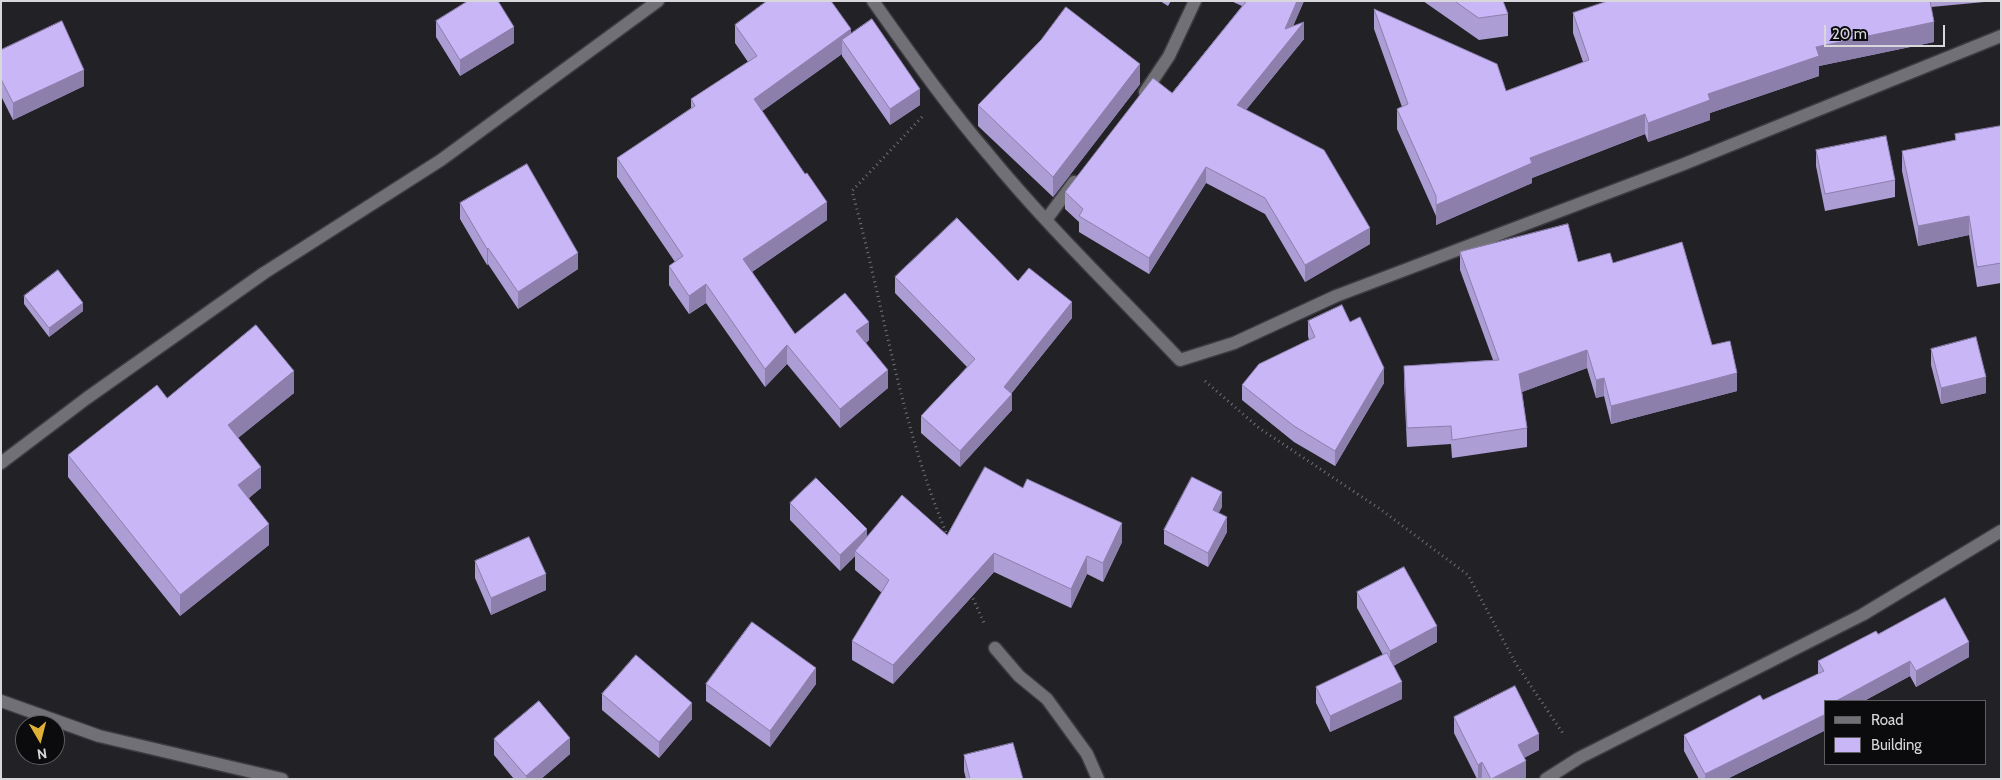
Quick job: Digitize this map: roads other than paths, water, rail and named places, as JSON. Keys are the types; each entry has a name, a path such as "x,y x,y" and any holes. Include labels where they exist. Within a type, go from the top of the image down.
{"street":[{"path":"1,463 87,398 264,273 441,160 658,1"},
{"path":"873,1 942,96 989,156 1046,220 1180,360 1234,343 1336,296 1684,164 2001,36"},
{"path":"1137,101 1169,56 1195,1"},
{"path":"1046,220 1084,170"},
{"path":"1546,779 1579,758 1862,616 2001,531"},
{"path":"994,648 1019,676 1047,699 1086,754 1098,779"},
{"path":"1,702 99,736 282,779"}]}
